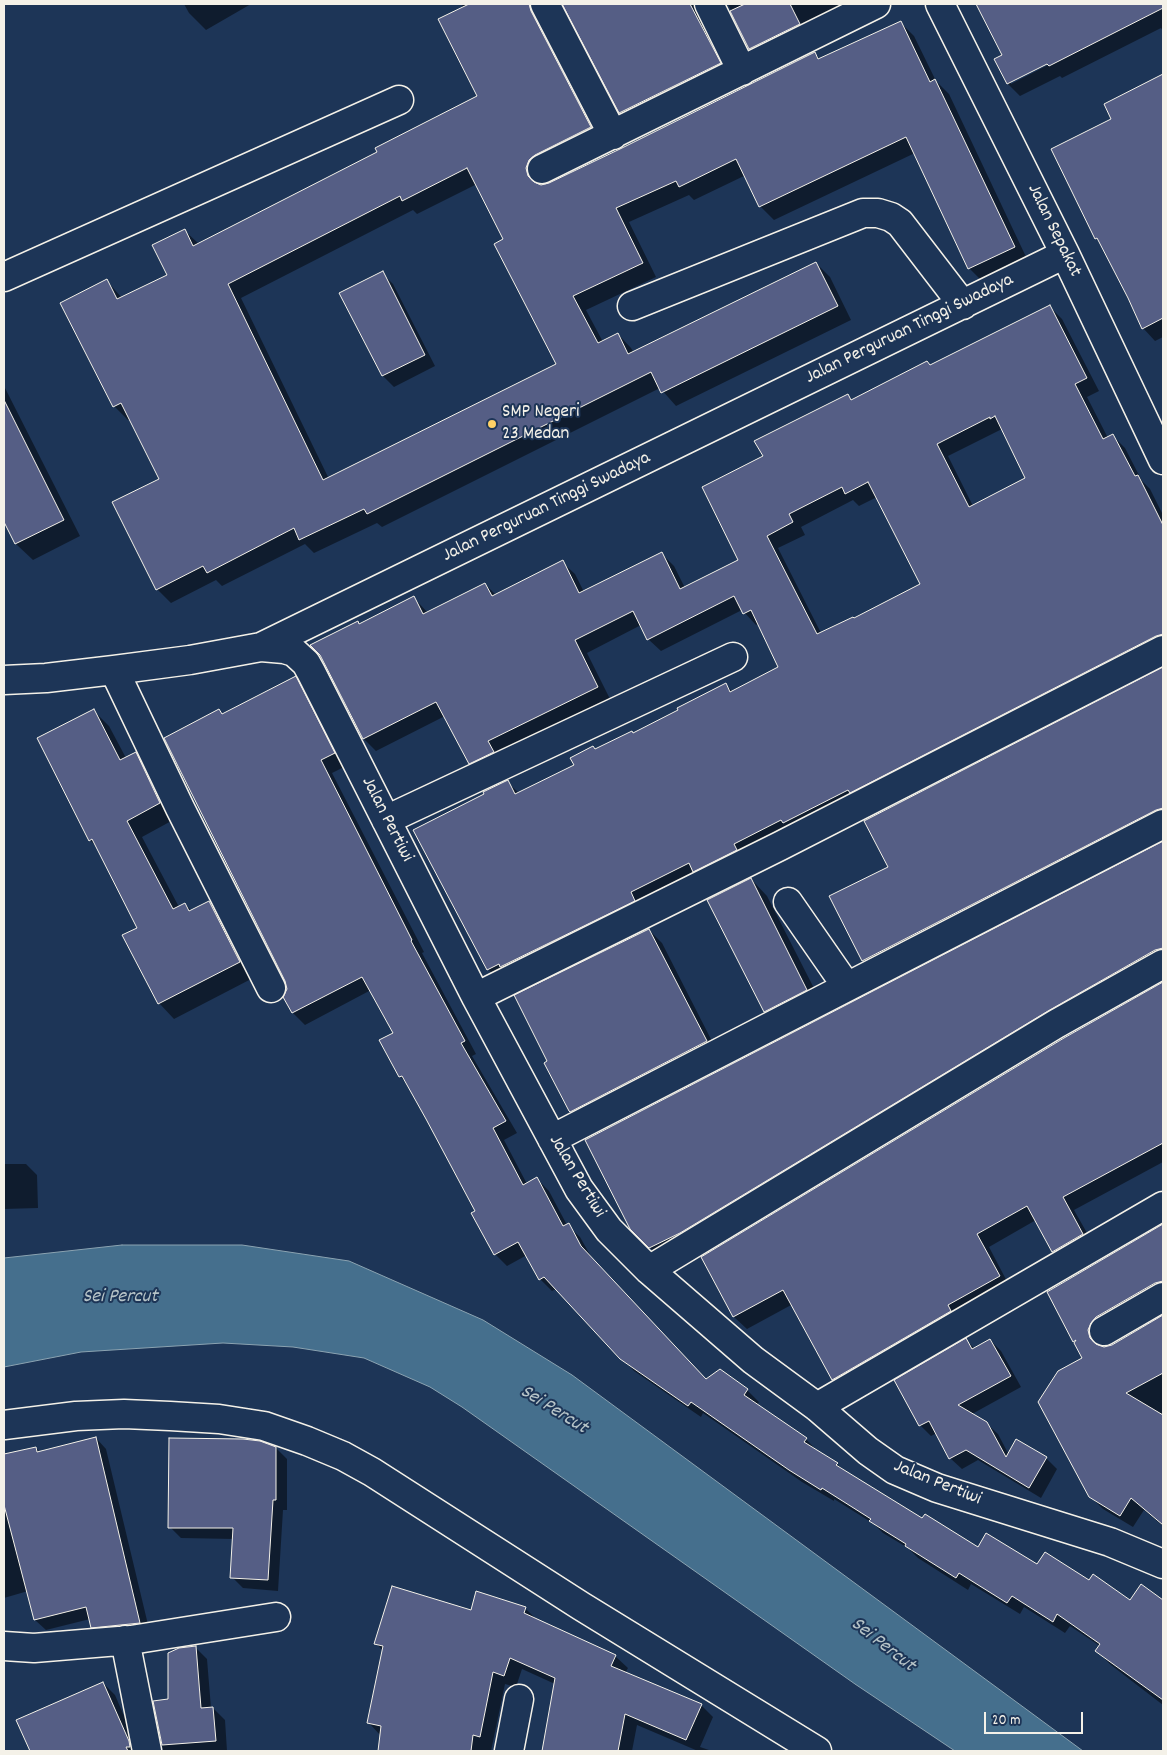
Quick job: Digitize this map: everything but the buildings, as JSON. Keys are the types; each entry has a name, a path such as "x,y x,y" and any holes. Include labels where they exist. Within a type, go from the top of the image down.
{"street":[{"path":"545,4 613,135"},
{"path":"709,4 742,71"},
{"path":"542,169 876,4"},
{"name":"Jalan Sepakat","path":"940,4 1065,254 1163,460"},
{"path":"4,277 399,100"},
{"path":"632,306 863,213 878,212 900,223 963,305"},
{"name":"Jalan Perguruan Tinggi Swadaya","path":"4,680 46,678 114,670 190,660 260,647 1065,254"},
{"name":"Jalan Pertiwi","path":"260,647 294,652 306,663 476,998 579,1189 609,1230 649,1270 753,1360 817,1407 868,1451 895,1470 937,1488 1110,1542 1163,1564"},
{"path":"476,998 780,846 1163,650"},
{"path":"386,820 733,657"},
{"path":"114,670 180,808 271,988"},
{"path":"552,1139 1163,824"},
{"path":"788,902 847,987"},
{"path":"649,1270 1056,1024 1163,964"},
{"path":"817,1407 1163,1206"},
{"path":"1104,1331 1163,1297"},
{"path":"4,1425 76,1416 124,1414 170,1416 219,1419 264,1426 307,1440 343,1456 372,1472 589,1611 817,1751"},
{"path":"4,1646 34,1648 124,1640 276,1618"},
{"path":"124,1640 146,1751"},
{"path":"509,1751 519,1699"}],"water":[{"name":"Sei Percut","path":"122,1245 242,1245 349,1261 483,1320 572,1375 1083,1751 955,1751 855,1684 462,1407 430,1387 364,1358 293,1347 223,1343 81,1352 4,1367 4,1258"}],"place":[{"name":"SMP Negeri 23 Medan","path":"492,424"}]}
